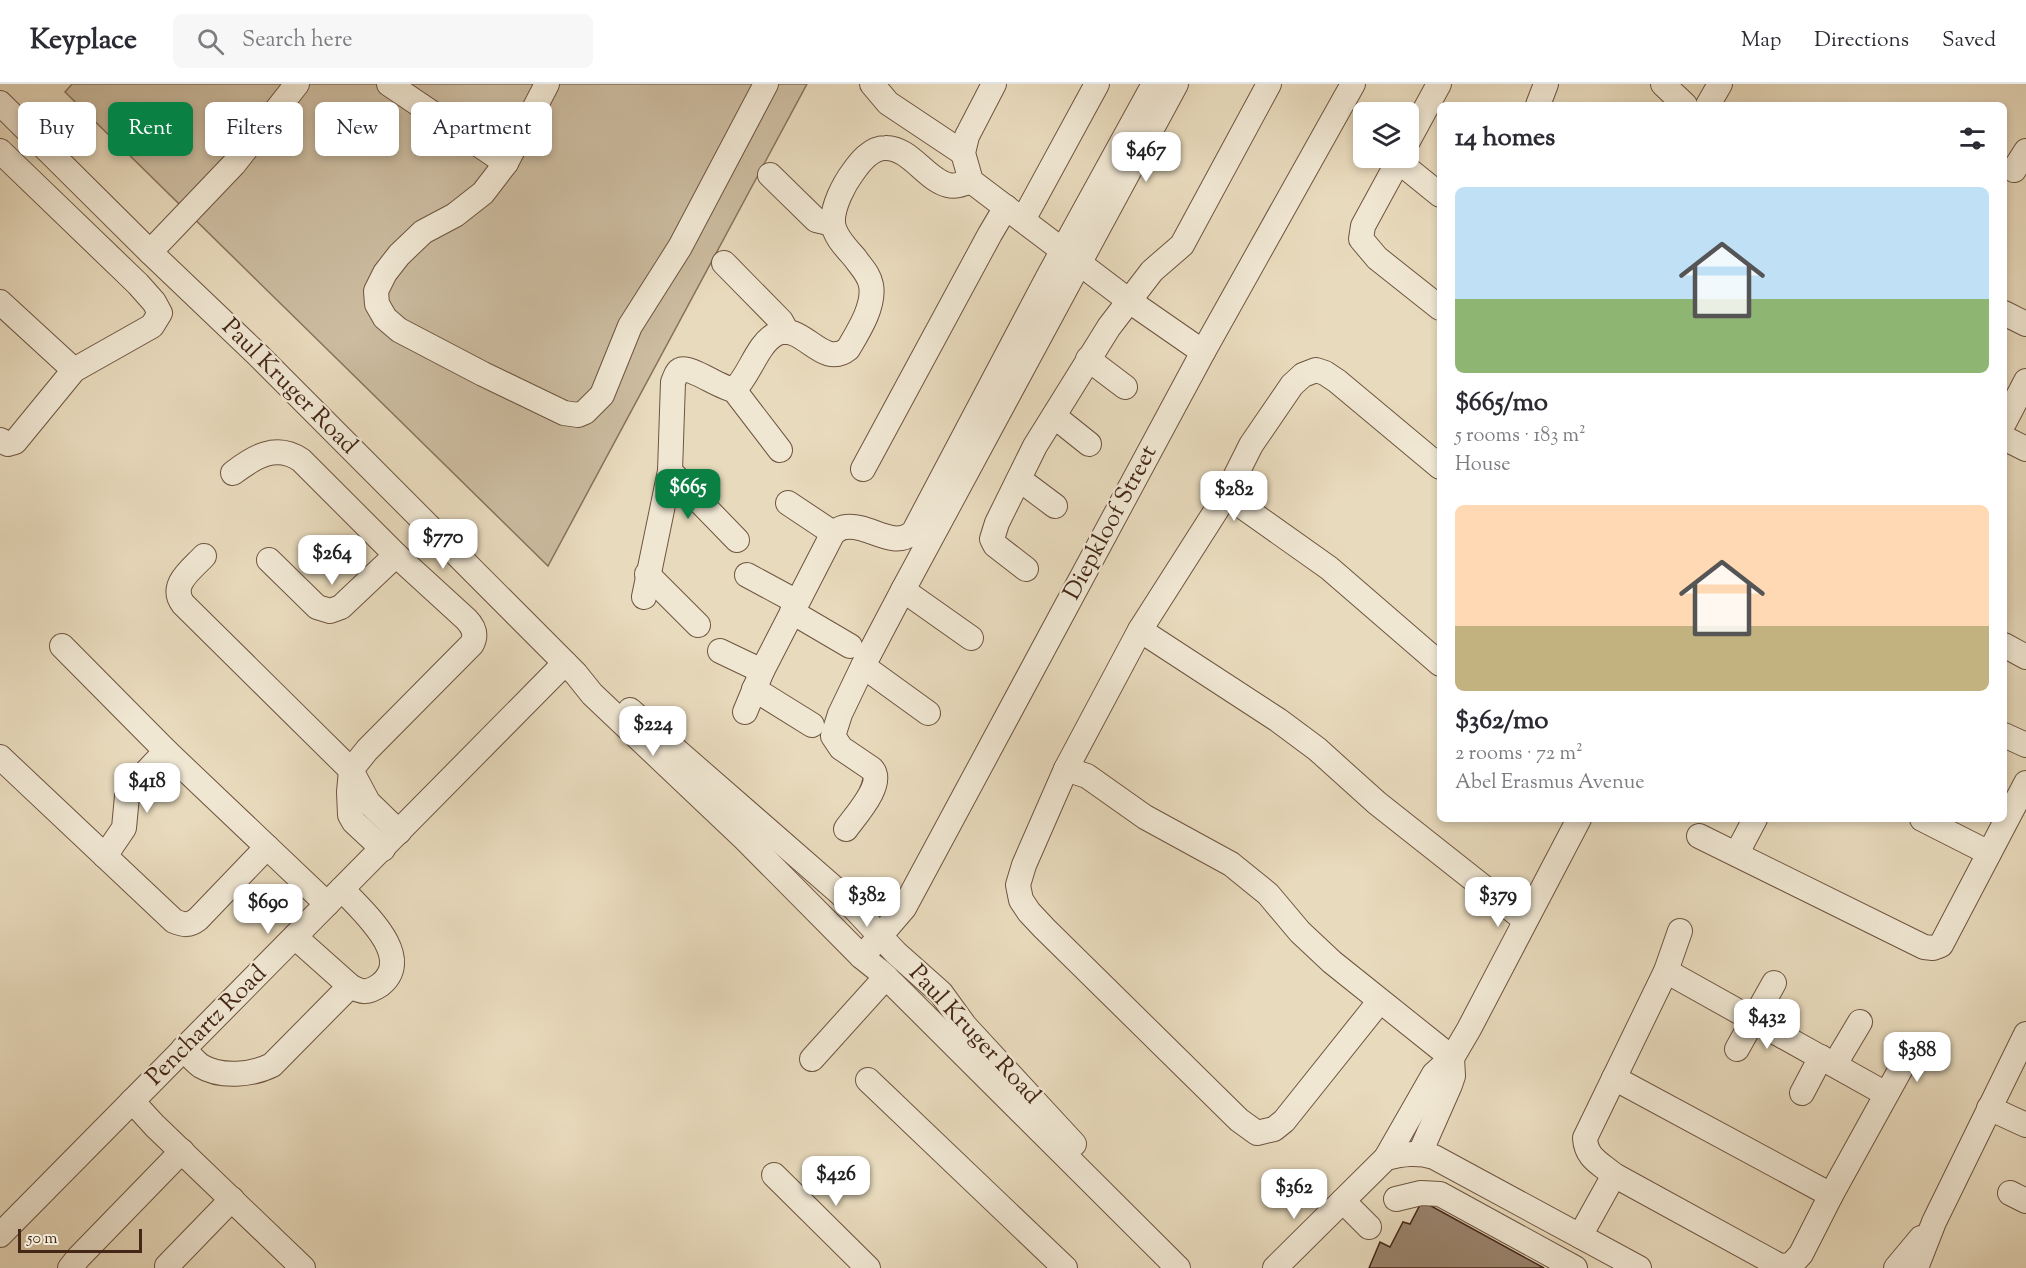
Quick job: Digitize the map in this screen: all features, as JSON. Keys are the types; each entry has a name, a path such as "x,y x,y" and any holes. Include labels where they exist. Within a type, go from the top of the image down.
{"street":[{"path":"150,252 234,164 297,84"},
{"path":"389,84 506,163"},
{"path":"547,84 506,163 483,193 455,215 423,232 399,255 385,273 376,291 377,304 386,318 399,330 553,408 564,413 578,415 585,412 602,395 630,326 680,247 766,84"},
{"path":"872,84 888,103 963,153"},
{"path":"994,84 967,136 963,153 971,182 1128,300 1203,352"},
{"path":"863,469 990,234 1015,214 1097,84"},
{"path":"846,829 863,805 876,778 876,773 872,769 841,748 833,736 856,656 903,590 1071,256 1154,84"},
{"path":"745,712 758,680 833,532 844,527 853,527 897,540 913,533 1071,256 1176,84"},
{"path":"1026,569 994,545 992,538 997,523 1035,446 1088,359 1128,300 1152,272 1182,245 1269,84"},
{"name":"Diepkloof Street","path":"862,957 904,908 1203,352 1353,84"},
{"path":"1419,122 1439,84"},
{"path":"1539,102 1546,84"},
{"path":"1663,84 1682,102"},
{"path":"1710,102 1720,84"},
{"name":"Paul Kruger Road","path":"0,103 257,354 571,669 592,694 745,839 862,957 886,977 1178,1268"},
{"path":"734,390 748,373 765,344 776,334 787,332 796,335 832,355 843,353 848,349 857,334 872,300 871,285 866,272 837,235 833,224 836,208 852,174 862,160 872,152 886,148 899,152 946,185 956,186 971,182"},
{"path":"0,151 138,284 154,302 160,313 152,326 74,370 19,438 11,444 0,440"},
{"path":"1394,168 1363,226 1361,239 1377,258 1437,306"},
{"path":"1415,168 1437,192"},
{"path":"770,175 816,220 833,224"},
{"path":"723,263 781,321 787,332"},
{"path":"0,302 74,370"},
{"path":"2007,314 2026,324"},
{"path":"1088,359 1125,387"},
{"path":"698,625 646,586 669,471 673,382 676,374 685,369 717,385 734,390 780,450"},
{"path":"1379,1002 1284,1121 1274,1129 1257,1132 1249,1128 1044,928 1021,900 1018,885 1024,865 1066,769 1140,630 1226,495 1251,445 1292,385 1304,375 1316,370 1325,373 1437,464"},
{"path":"2007,417 2026,381"},
{"path":"1054,416 1089,444"},
{"path":"2007,440 2026,449"},
{"path":"233,473 263,453 281,452 291,454 301,460 396,555 471,624 474,640 472,644 367,750 351,770"},
{"path":"669,471 737,540"},
{"path":"1019,480 1055,506"},
{"path":"1226,495 1329,568 1437,661"},
{"path":"788,503 833,532"},
{"path":"270,560 317,607 330,611 341,607 396,555"},
{"path":"204,556 178,586 178,595 183,604 351,770 391,840"},
{"path":"747,575 795,607 928,713"},
{"path":"903,590 971,638"},
{"path":"1140,630 1278,720 1317,749 1377,803 1526,920"},
{"path":"62,646 166,751 267,847 335,897 384,939 392,952 393,959 387,978 367,992 360,992 350,986 295,937"},
{"path":"2007,647 2026,657"},
{"path":"720,651 812,725"},
{"name":"Paul Kruger Road","path":"571,669 601,684 841,894 896,953 941,993 965,1026 1022,1085 1104,1177 1197,1268"},
{"name":"Penchartz Road","path":"0,1235 391,840 571,669"},
{"path":"2007,736 2026,745"},
{"path":"105,856 124,828 128,796 132,787 166,751"},
{"path":"0,757 174,921 184,925 192,924 198,919 267,847"},
{"path":"1066,769 1087,776 1145,817 1231,864 1268,894 1300,932 1332,962 1379,1002 1452,1058 1453,1076 1450,1086 1420,1153"},
{"path":"2007,819 2026,783"},
{"path":"1275,1268 1386,1158 1434,1074 1452,1058 1577,822"},
{"path":"1737,853 1753,822"},
{"path":"1928,822 1989,853"},
{"path":"1699,836 1924,947 1933,948 1941,945 2005,822"},
{"path":"841,894 875,908 904,908"},
{"path":"1680,931 1666,972 1586,1138 1586,1149 1592,1158 1614,1174 1780,1266 1791,1265 1802,1254 1831,1195 1910,1052"},
{"path":"1666,972 1886,1094"},
{"path":"812,1059 886,977"},
{"path":"1737,1049 1773,983"},
{"path":"183,1049 201,1066 212,1070 246,1074 262,1070 272,1065 350,986"},
{"path":"1802,1093 1860,1022"},
{"path":"1916,1268 1934,1222 2026,1034"},
{"path":"1614,1078 1831,1195"},
{"path":"868,1080 1065,1268"},
{"path":"132,1101 303,1268"},
{"path":"1989,1108 2026,1125"},
{"path":"70,1268 182,1151"},
{"path":"1386,1158 1420,1153 1434,1157 1640,1268"},
{"path":"1580,1236 1614,1174"},
{"path":"774,1175 868,1268"},
{"path":"1396,1199 1421,1194 1440,1194 1575,1268"},
{"path":"166,1266 232,1199"},
{"path":"1343,1201 1369,1227"},
{"path":"1896,1268 1934,1222"}],"shaded area":[{"path":"72,84 807,84 548,566 130,156 193,156 193,102 108,102 108,134 96,122 96,102 75,102 65,92"}],"building":[{"path":"1422,1201 1544,1268 1369,1268 1380,1242 1390,1247 1403,1222 1410,1224"}]}
